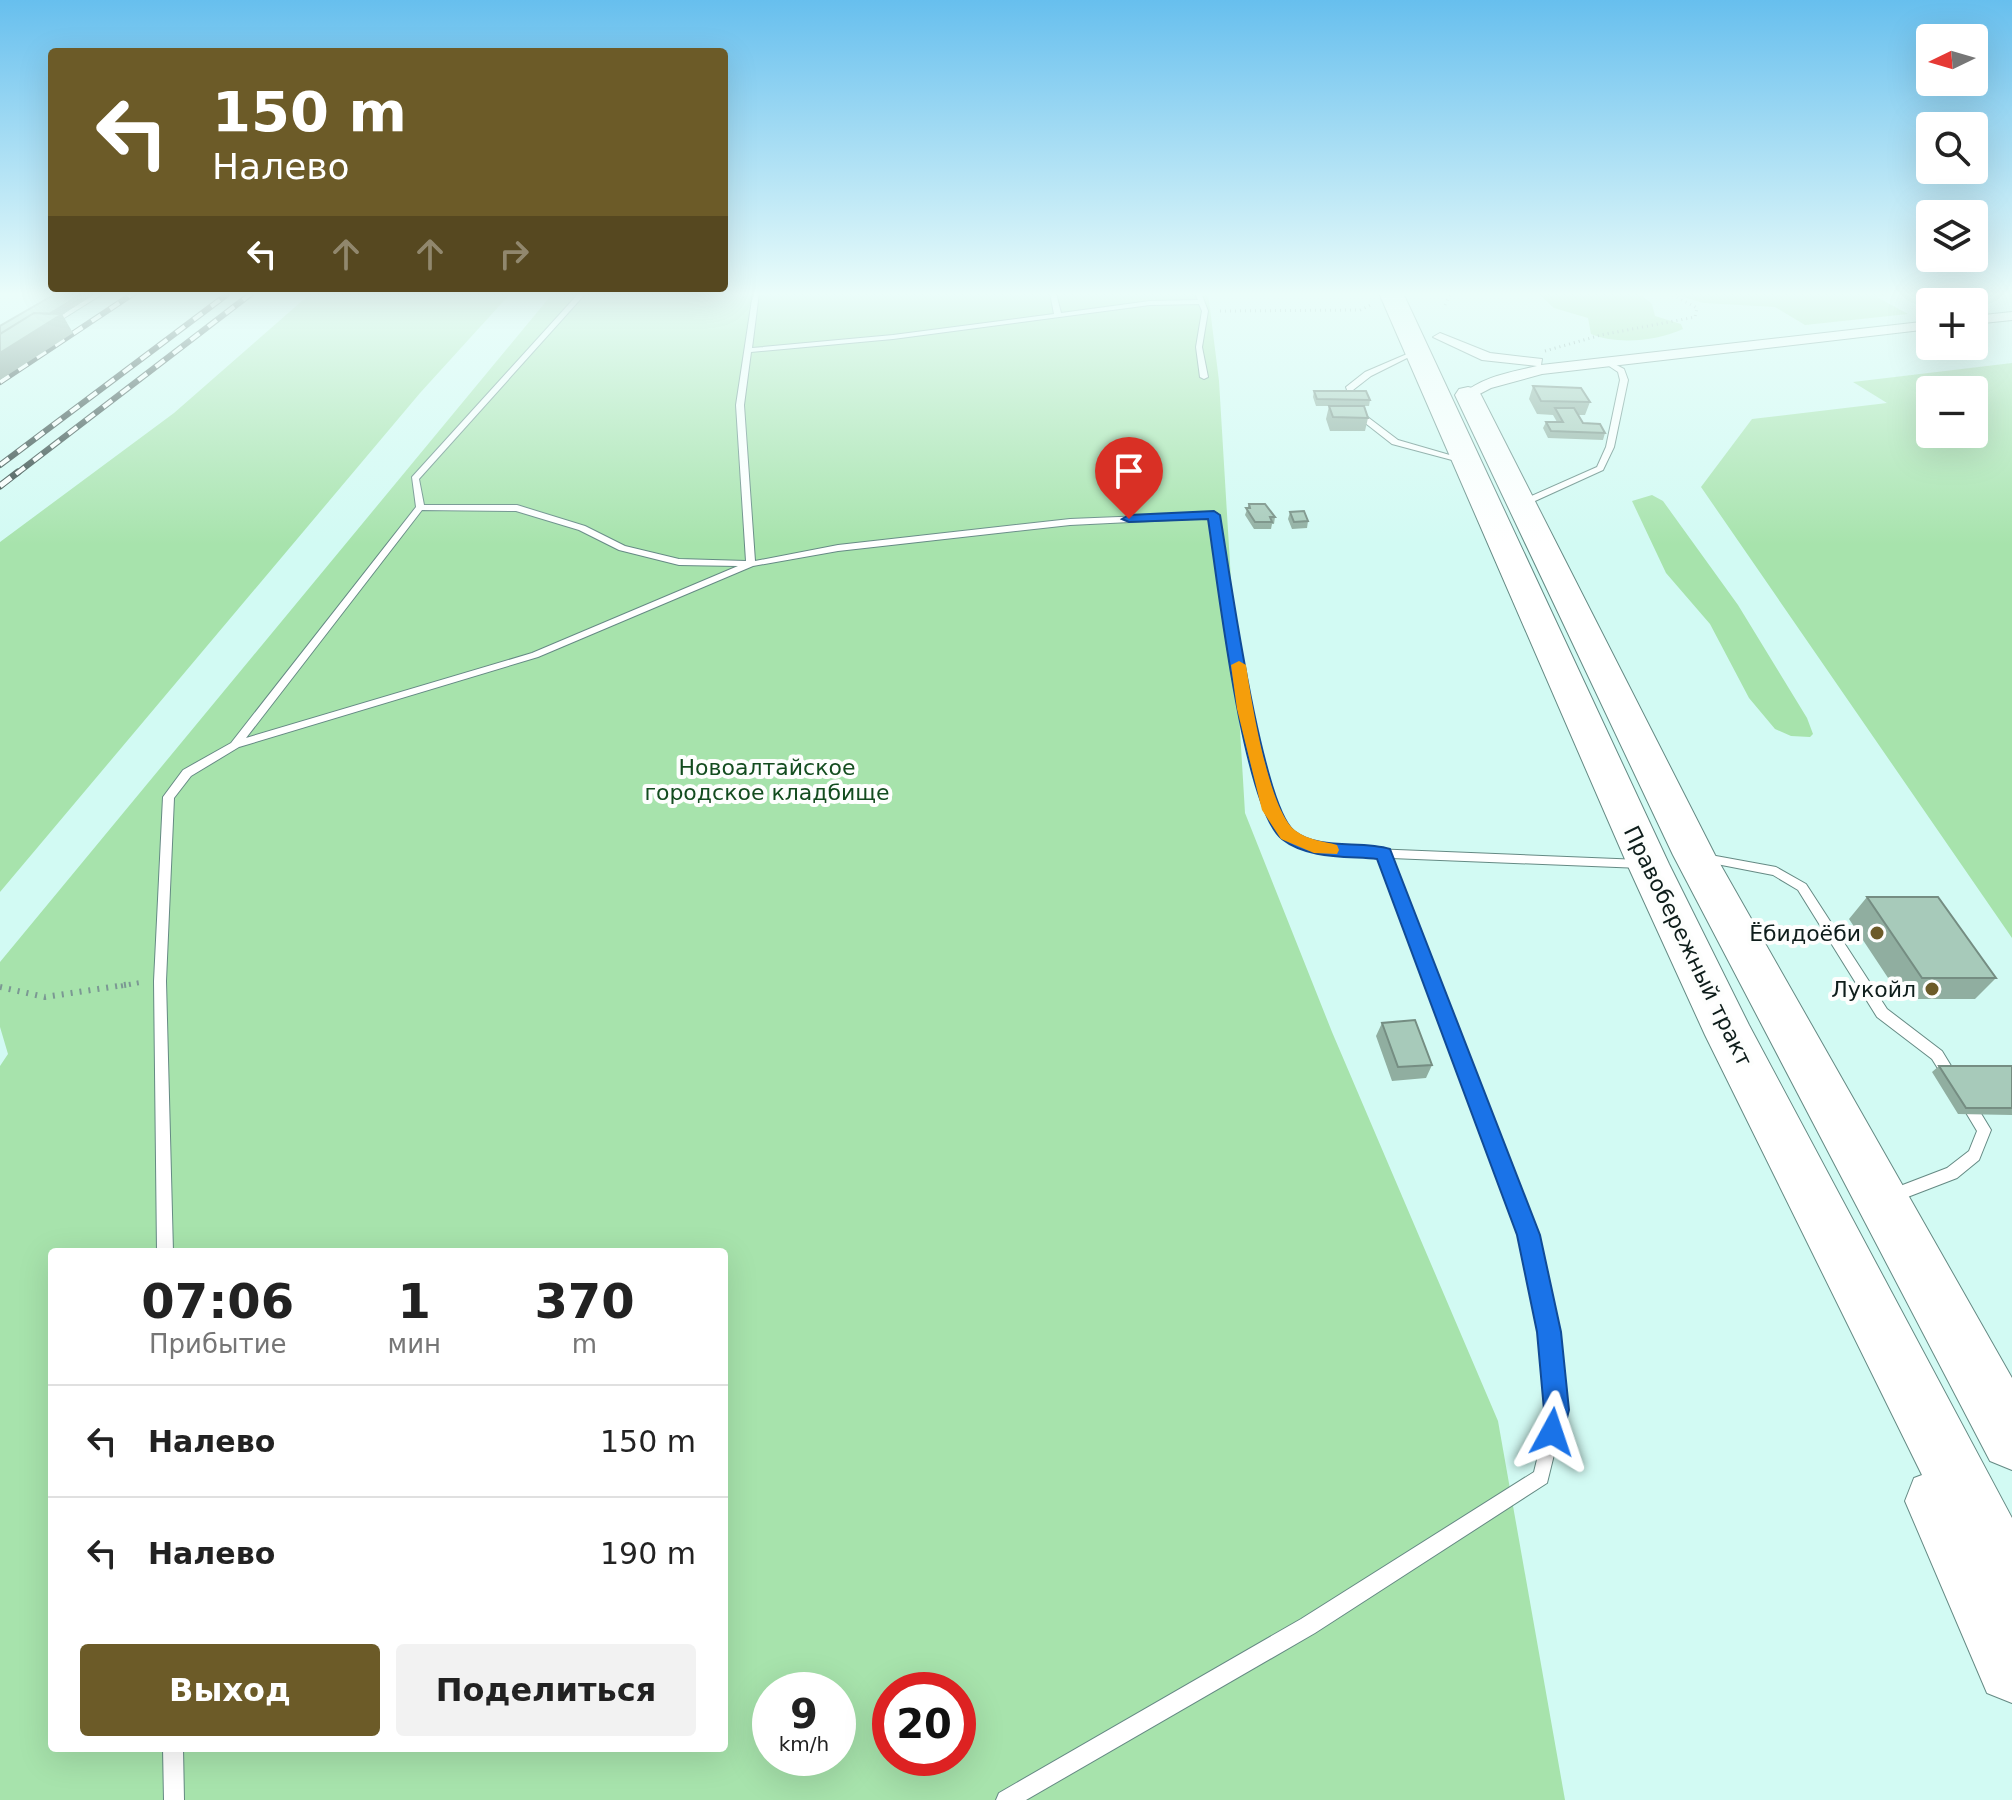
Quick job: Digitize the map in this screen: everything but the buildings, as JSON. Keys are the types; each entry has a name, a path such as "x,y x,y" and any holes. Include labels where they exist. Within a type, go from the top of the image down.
{"highway":[{"name":"Правобережный тракт","path":"1439,377 1467,463 1648,864 1729,1035 2012,1586"},
{"name":"Правобережный тракт","path":"1453,377 1468,396 1694,855 2012,1439"},
{"path":"1729,1035 2012,1668"}],"street":[{"path":"1468,396 1485,383 1508,377"}],"lane":[{"path":"235,745 420,507 415,479 507,377"},
{"path":"745,377 740,405 751,564"},
{"path":"1364,377 1349,389 1358,413 1395,442 1467,463"},
{"path":"1521,504 1600,468 1610,447 1623,377"},
{"path":"420,507 517,508 582,528 622,548 665,559 751,564 838,548 1055,524 1214,515 1245,709 1270,810 1288,835 1314,847 1384,854 1648,864"},
{"path":"165,1248 160,981 169,797 187,773 235,745 535,655 751,564"},
{"path":"1006,1800 1308,1626 1541,1477 1557,1410 1549,1332 1528,1235 1384,854"},
{"path":"1694,855 1776,871 1802,887 1882,1013 1937,1055 1984,1130 1974,1155 1952,1173 1882,1200"},
{"path":"173,1752 174,1800"}],"path":[{"path":"0,987 45,997 160,981"}],"green space":[{"path":"215,377 435,377 0,892 0,542 174,413"},
{"name":"Новоалтайское городское кладбище","path":"484,377 1218,377 1245,813 1332,1032 1498,1421 1565,1800 0,1800 0,1066 8,1054 0,1027 0,962"},
{"path":"1916,377 1916,448 1988,448 1988,377 2012,377 2012,938 1701,487 1752,419 1887,403 1853,382"},
{"path":"1652,495 1663,501 1738,605 1807,718 1813,734 1810,737 1791,736 1775,729 1749,698 1710,624 1666,573 1632,501"}],"railway":[{"path":"0,382 8,377"},
{"path":"0,465 117,377"},
{"path":"16,474 142,377"},
{"path":"0,486 18,472"}],"slow traffic":[{"path":"1239,665 1245,709 1270,810 1288,835 1314,847 1331,850"}],"place":[{"name":"Ёбидоёби","path":"1877,933"},
{"name":"Лукойл","path":"1932,989"}],"route":[{"path":"1129,519 1214,515 1245,709 1270,810 1288,835 1314,847 1384,854 1528,1235 1549,1332 1557,1410 1552,1432"}]}
